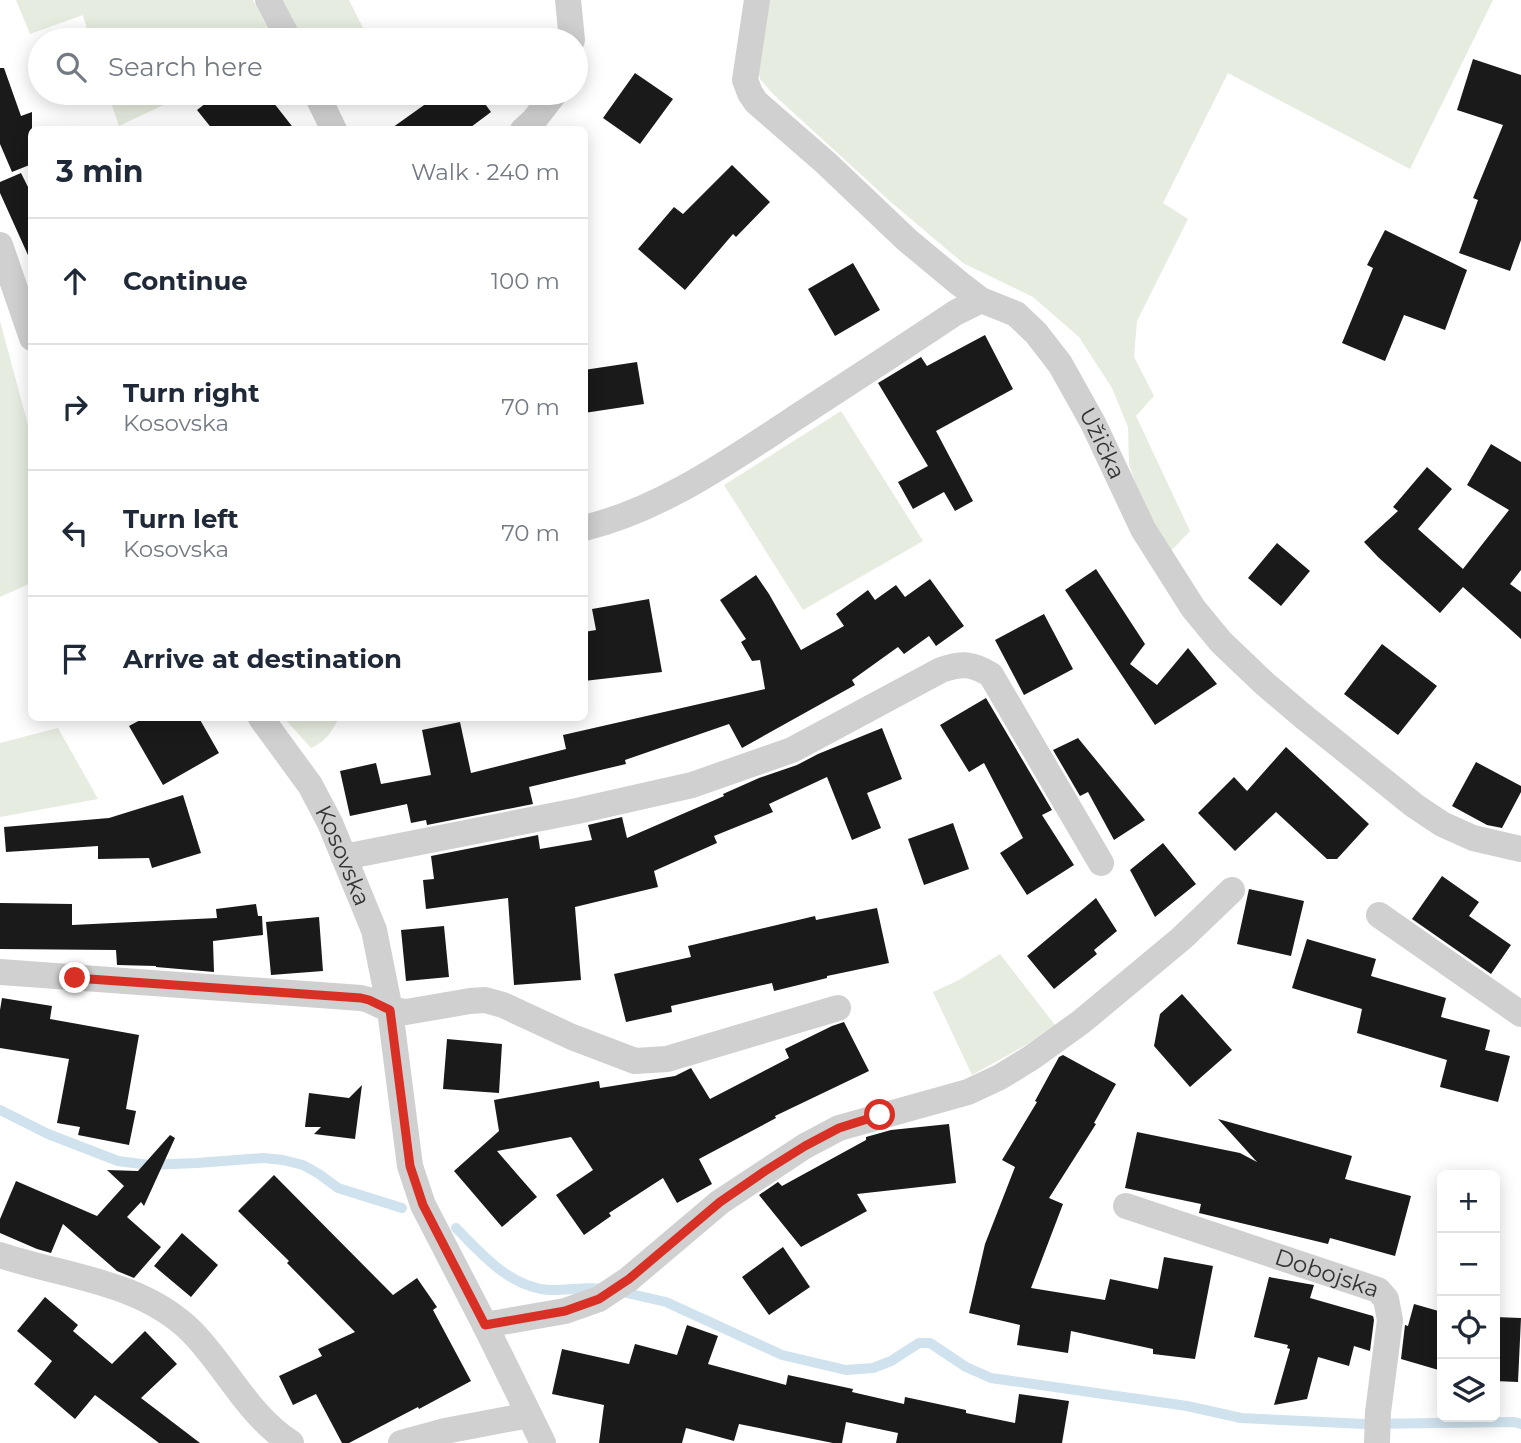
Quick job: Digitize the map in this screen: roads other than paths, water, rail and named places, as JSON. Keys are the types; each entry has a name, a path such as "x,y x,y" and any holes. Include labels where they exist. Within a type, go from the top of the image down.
{"street":[{"path":"268,0 283,28"},
{"path":"568,0 571,28"},
{"name":"Užička","path":"757,0 745,80 756,102 826,163 907,240 981,300 1016,314 1036,333 1060,365 1093,423 1143,529 1193,608 1221,642 1304,717 1415,806 1442,824 1473,838 1521,849"},
{"path":"322,105 332,126"},
{"path":"527,126 546,105"},
{"path":"0,245 28,326"},
{"path":"588,527 606,523 647,506 732,460 956,313 981,300"},
{"path":"344,857 577,811 692,785 792,750 941,670 964,664 978,667 991,675 1101,863"},
{"name":"Kosovska","path":"263,721 310,785 330,823 374,930 390,1010 410,1166 415,1184 423,1205 543,1443"},
{"path":"485,1325 565,1311 599,1299 629,1279 720,1202 805,1146 839,1128 968,1092 1000,1077 1081,1022 1182,938 1232,890"},
{"path":"1379,915 1521,1014"},
{"path":"0,972 361,998 390,1010 406,1012 470,1000 485,1000 635,1060 667,1059 838,1008"},
{"name":"Dobojska","path":"1126,1206 1378,1290 1386,1299 1390,1320 1377,1429"},
{"path":"0,1255 106,1283 132,1293 174,1317 191,1331 218,1362 257,1414 291,1443"},
{"path":"401,1443 445,1431 529,1415"}],"waterway":[{"path":"0,1110 48,1134 118,1161 149,1165 263,1158 283,1160 303,1165 338,1188 402,1208"},
{"path":"456,1228 497,1268 521,1283 549,1290 603,1289"},
{"path":"618,1291 666,1302 782,1355 846,1370 873,1368 891,1361 919,1343 930,1343 966,1367 991,1378 1187,1406 1241,1418 1365,1424 1521,1424"}]}
